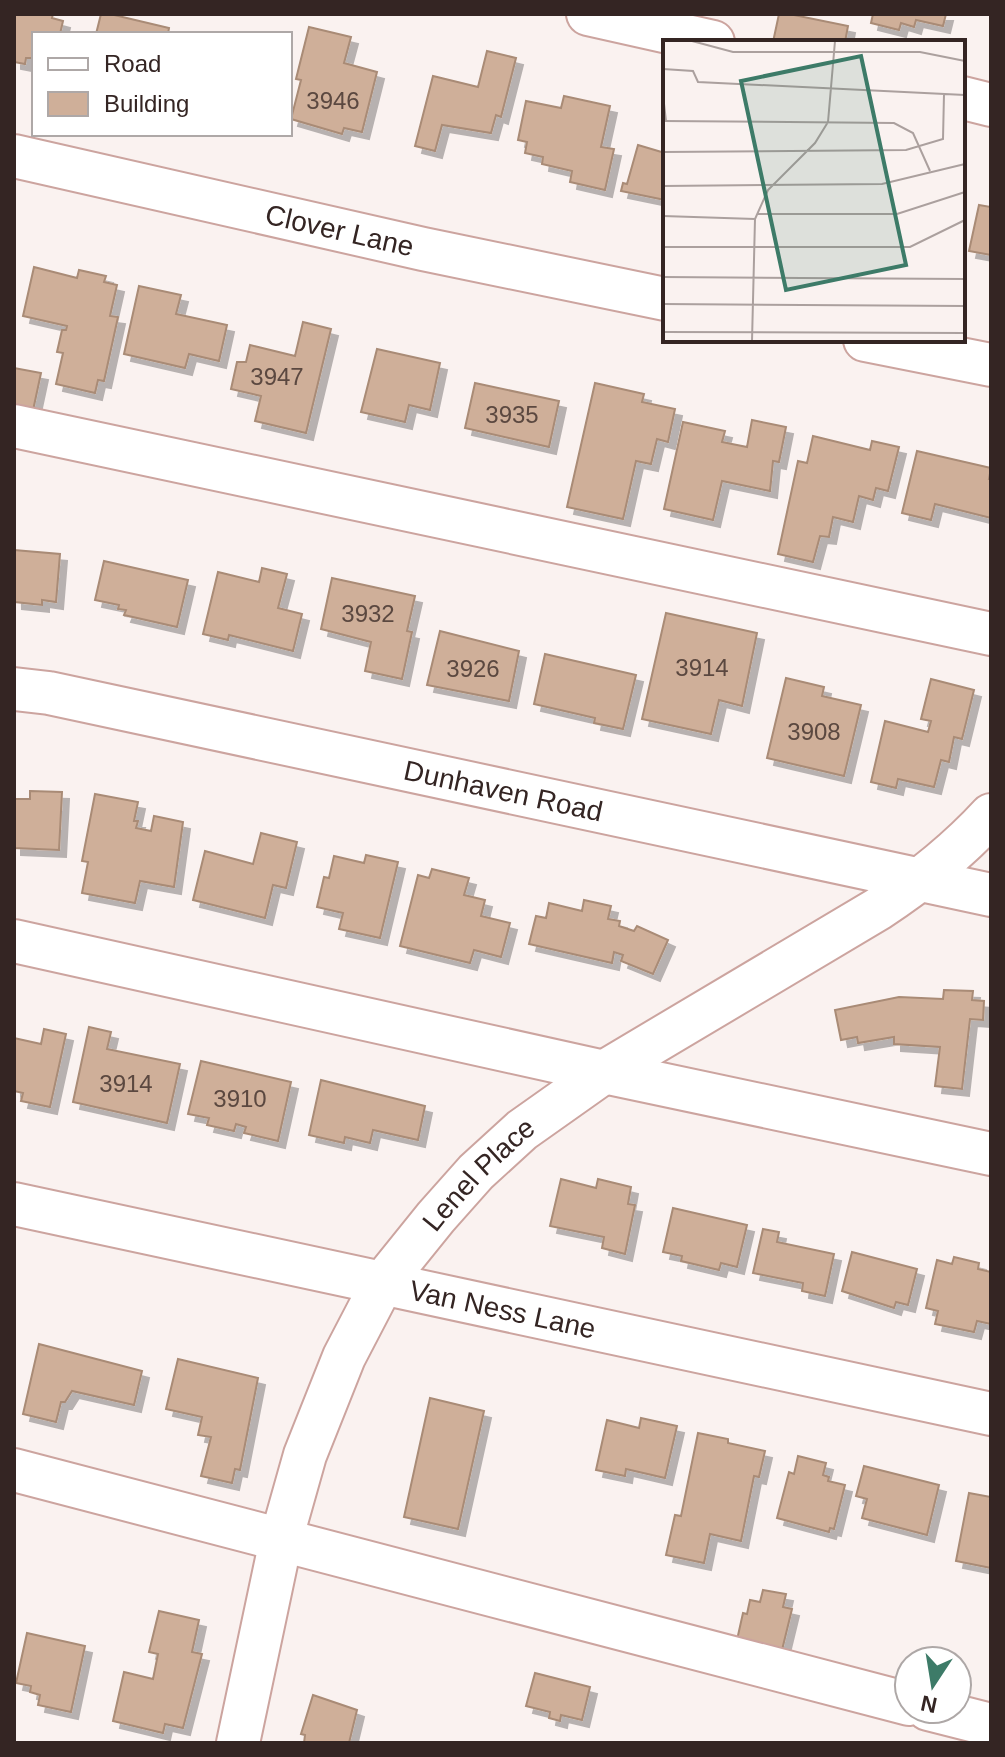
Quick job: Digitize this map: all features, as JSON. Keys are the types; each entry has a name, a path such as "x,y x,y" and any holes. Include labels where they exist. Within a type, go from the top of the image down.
{"street":[{"path":"588,14 704,40"},
{"path":"965,98 991,105"},
{"name":"Clover Lane","path":"14,156 423,249 663,299"},
{"path":"875,342 991,365"},
{"path":"14,426 991,634"},
{"name":"Dunhaven Road","path":"14,689 49,693 991,895"},
{"name":"Lenel Place","path":"238,1743 281,1540 305,1455 338,1371 382,1284 436,1217 476,1172 522,1130 604,1072 864,918 920,881 991,815"},
{"path":"14,941 991,1154"},
{"name":"Van Ness Lane","path":"14,1204 991,1414"},
{"path":"14,1470 893,1700"}],"building":[{"path":"14,14 53,14 52,18 63,21 60,32 32,32 32,58 26,58 25,64 14,62"},
{"path":"101,14 169,28 168,32 96,32"},
{"path":"779,14 848,26 845,40 773,40"},
{"path":"873,14 946,14 943,26 916,20 914,27 901,23 899,30 871,23"},
{"path":"309,27 351,37 344,63 377,72 362,132 344,128 342,134 292,119 301,80 296,79"},
{"path":"487,51 516,58 501,117 496,115 491,133 442,125 435,151 415,146 433,76 478,87"},
{"path":"564,96 610,106 601,147 614,149 605,190 570,182 572,171 542,164 543,157 525,153 527,142 518,140 526,101 561,108"},
{"path":"638,145 663,152 663,200 621,191 623,183 627,184"},
{"path":"979,205 991,207 991,255 969,251"},
{"path":"34,267 77,278 79,270 106,276 104,282 117,285 110,316 118,317 104,381 98,380 95,393 56,384 63,353 57,352 62,330 66,330 67,326 23,316"},
{"path":"139,286 181,295 176,314 227,325 219,361 189,354 185,368 124,354"},
{"path":"303,322 331,329 306,433 255,421 261,396 231,389 237,362 246,362 250,345 295,356"},
{"path":"377,349 440,363 430,410 409,405 405,422 361,412"},
{"path":"14,368 41,373 32,415 14,412"},
{"path":"475,383 559,401 549,447 465,428"},
{"path":"595,383 644,394 642,402 675,409 668,442 657,439 651,464 636,461 623,519 567,507"},
{"path":"752,420 786,427 779,462 773,461 770,491 722,481 713,520 664,509 683,422 725,431 722,442 747,447"},
{"path":"813,436 870,450 872,441 899,447 888,491 876,488 873,500 859,496 853,522 833,517 829,537 820,536 813,562 778,554 798,461 807,463"},
{"path":"917,451 991,468 991,518 935,504 931,520 902,513"},
{"path":"14,550 60,554 56,602 42,600 42,605 15,602"},
{"path":"104,561 188,580 177,627 124,615 126,610 118,609 119,605 95,600"},
{"path":"262,568 287,574 278,608 302,614 293,651 229,635 228,640 203,634 218,572 259,582"},
{"path":"332,578 415,596 407,631 412,632 402,679 365,671 371,642 321,629"},
{"path":"666,613 757,633 742,706 719,700 711,734 642,719"},
{"path":"440,631 519,651 509,701 427,685"},
{"path":"545,654 636,675 623,729 594,723 595,718 534,704"},
{"path":"786,678 824,687 822,696 861,705 844,776 767,758"},
{"path":"931,679 974,690 962,739 954,737 949,762 941,760 934,787 898,779 896,788 871,782 885,721 928,732 931,721 921,719"},
{"path":"30,791 62,792 59,850 14,848 14,799 30,799"},
{"path":"95,794 138,802 134,821 138,821 136,828 151,831 154,816 183,822 174,887 140,881 135,903 82,893 88,862 82,861"},
{"path":"261,833 297,842 286,888 273,885 265,918 193,900 205,851 253,864"},
{"path":"366,855 398,862 380,938 339,929 343,913 317,907 324,877 329,878 334,856 364,863"},
{"path":"432,869 469,878 464,895 485,900 481,916 510,923 501,957 474,950 470,963 400,946 418,875 429,878"},
{"path":"584,900 611,906 608,919 620,921 619,926 634,931 637,926 668,940 653,974 621,961 623,955 614,952 612,963 529,944 536,916 546,918 549,903 582,911"},
{"path":"944,990 973,991 972,1000 984,1001 983,1020 970,1019 962,1089 935,1086 940,1047 894,1044 894,1037 858,1043 857,1037 841,1040 835,1010 899,997 943,999"},
{"path":"89,1027 111,1032 107,1049 180,1064 167,1123 73,1102"},
{"path":"44,1029 66,1034 50,1107 21,1101 23,1093 14,1091 14,1038 41,1044"},
{"path":"201,1061 291,1082 278,1141 244,1133 246,1127 236,1124 234,1131 207,1125 209,1118 188,1114"},
{"path":"321,1080 425,1106 418,1140 373,1130 370,1143 345,1137 344,1143 309,1135"},
{"path":"561,1179 596,1188 598,1179 631,1187 628,1204 635,1205 625,1254 602,1248 604,1237 550,1226"},
{"path":"673,1208 747,1225 737,1267 721,1263 719,1270 681,1261 682,1256 663,1252"},
{"path":"763,1229 779,1232 777,1242 834,1254 825,1296 802,1291 803,1283 753,1273"},
{"path":"852,1252 917,1269 908,1305 896,1302 894,1308 842,1291"},
{"path":"954,1257 979,1263 978,1269 991,1272 991,1324 977,1321 974,1332 935,1324 938,1311 926,1308 937,1260 952,1264"},
{"path":"39,1344 142,1371 134,1405 72,1391 65,1402 61,1402 56,1422 23,1414"},
{"path":"178,1359 258,1378 240,1470 235,1469 232,1483 201,1476 211,1437 198,1435 202,1417 166,1409"},
{"path":"430,1398 484,1411 458,1529 404,1517"},
{"path":"641,1418 677,1426 665,1478 626,1469 625,1476 596,1470 607,1420 639,1428"},
{"path":"698,1433 765,1451 759,1477 754,1476 741,1541 710,1534 704,1563 666,1555 675,1515 681,1516"},
{"path":"798,1456 826,1463 823,1475 829,1477 828,1481 845,1485 834,1529 830,1528 829,1532 777,1518 789,1472 794,1474"},
{"path":"864,1466 939,1485 927,1535 862,1518 867,1499 856,1496"},
{"path":"969,1493 991,1497 991,1568 956,1561"},
{"path":"763,1590 786,1594 783,1607 792,1609 782,1650 737,1640 743,1613 747,1614 750,1600 760,1602"},
{"path":"159,1611 199,1620 192,1652 202,1654 183,1728 165,1724 163,1733 113,1721 124,1672 153,1679 158,1654 149,1652"},
{"path":"27,1633 85,1646 71,1712 38,1705 40,1695 30,1692 31,1686 16,1683"},
{"path":"535,1673 590,1687 582,1720 561,1715 560,1721 549,1718 550,1712 526,1706"},
{"path":"313,1695 357,1710 349,1743 304,1743 305,1735 301,1734"}]}
